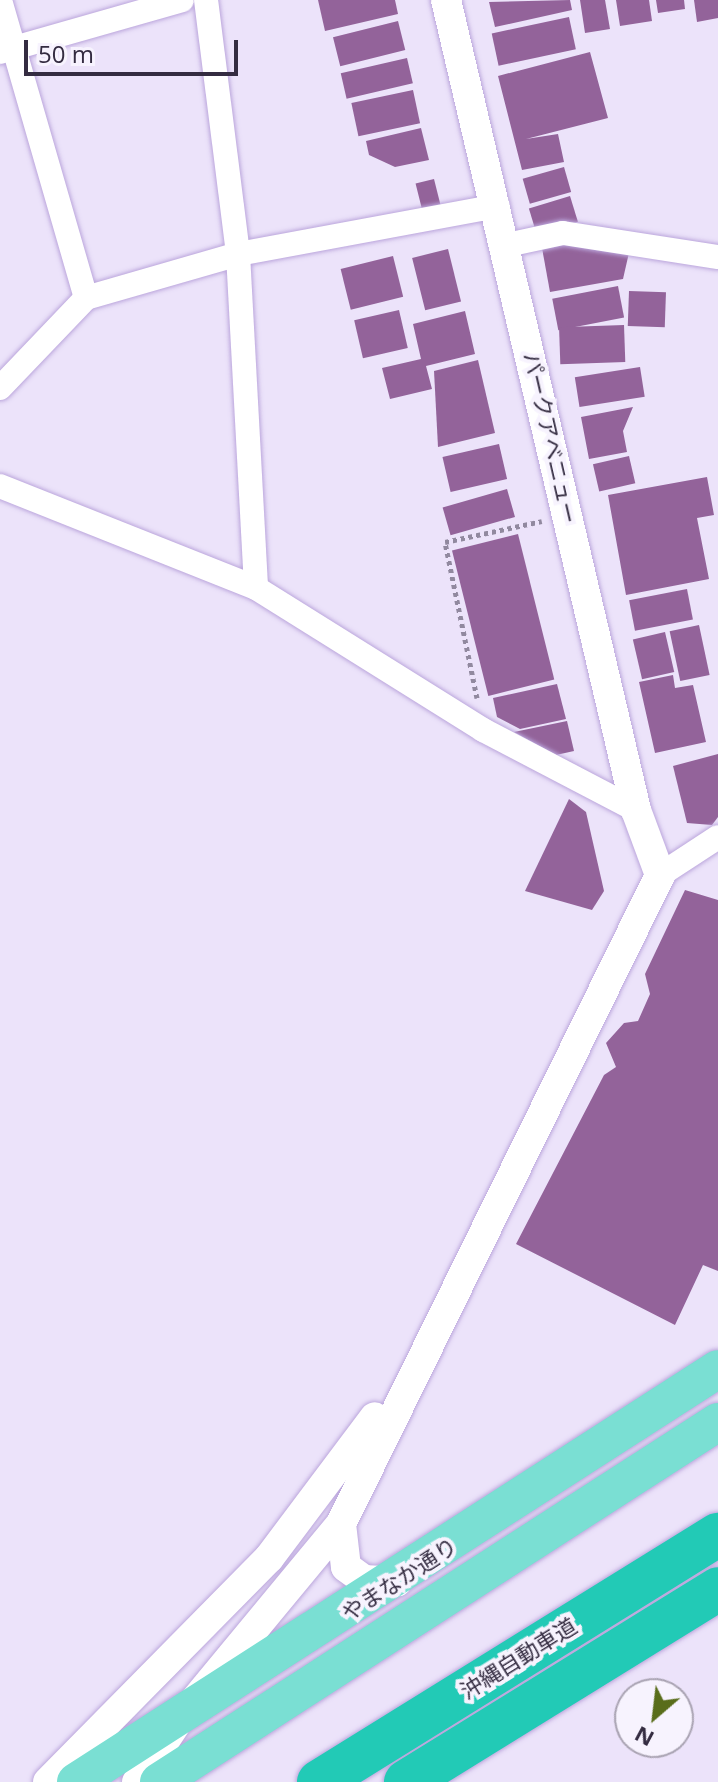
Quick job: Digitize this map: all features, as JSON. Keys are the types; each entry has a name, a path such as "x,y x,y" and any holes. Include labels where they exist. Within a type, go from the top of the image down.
{"highway":[{"name":"沖縄自動車道","path":"319,1782 718,1535"},
{"name":"沖縄自動車道","path":"406,1782 718,1589"}],"main road":[{"name":"やまなか通り","path":"158,1750 397,1582 718,1369"},
{"name":"やまなか通り","path":"76,1782 158,1750 317,1679 718,1422"}],"street":[{"path":"0,0 7,51 86,298"},
{"path":"7,51 182,0"},
{"path":"206,0 238,254 256,588"},
{"name":"パークアベニュー","path":"446,0 498,206 636,810 660,875"},
{"path":"0,388 86,298 238,254 498,206"},
{"path":"507,245 563,233 718,257"},
{"path":"0,486 256,588 483,730 636,810"},
{"path":"137,1782 158,1750 341,1524 408,1374 660,875 718,837"},
{"path":"48,1782 128,1706 269,1558 408,1374"},
{"path":"341,1524 346,1567 364,1580 397,1582"},
{"path":"128,1706 158,1750"}],"path":[{"path":"483,730 445,542 543,520"}],"building":[{"path":"318,0 395,0 398,14 325,31"},
{"path":"570,0 572,10 495,27 489,2"},
{"path":"580,0 605,0 610,29 585,33"},
{"path":"616,0 649,0 652,21 620,26"},
{"path":"656,0 684,0 685,9 658,13"},
{"path":"694,0 718,0 718,18 697,22"},
{"path":"569,17 576,49 499,66 492,33"},
{"path":"398,21 405,50 340,66 333,37"},
{"path":"590,52 608,118 526,139 558,134 564,162 522,170 498,76"},
{"path":"407,58 413,83 347,99 341,73"},
{"path":"413,90 420,123 358,136 351,103"},
{"path":"421,128 429,160 395,167 369,155 366,141"},
{"path":"564,167 571,192 530,204 523,179"},
{"path":"434,179 442,212 424,217 416,184"},
{"path":"570,196 578,222 537,234 529,209"},
{"path":"584,242 631,244 623,279 550,292 542,248"},
{"path":"448,249 461,301 425,310 412,258"},
{"path":"393,256 403,297 351,310 341,269"},
{"path":"618,286 624,317 558,330 552,299"},
{"path":"629,291 666,292 665,327 628,326"},
{"path":"399,310 408,348 363,358 354,320"},
{"path":"465,311 475,354 426,366 432,389 390,399 382,368 421,359 413,324"},
{"path":"624,325 625,362 560,364 559,327"},
{"path":"478,360 495,433 438,447 434,371"},
{"path":"640,367 645,397 580,407 575,377"},
{"path":"633,407 623,431 627,452 589,459 581,417"},
{"path":"499,444 507,479 451,492 442,457"},
{"path":"629,456 635,483 599,492 593,464"},
{"path":"707,477 714,515 697,518 709,579 626,595 608,495"},
{"path":"507,489 515,517 451,535 443,507"},
{"path":"518,534 554,680 488,696 452,550"},
{"path":"687,589 693,619 635,631 629,600"},
{"path":"699,625 710,675 680,681 670,631"},
{"path":"665,632 674,672 642,679 633,639"},
{"path":"673,675 675,688 693,685 706,742 655,753 639,682"},
{"path":"557,684 566,719 520,729 497,717 493,698"},
{"path":"567,721 574,751 556,755 514,732"},
{"path":"718,754 718,817 712,825 687,823 673,766"},
{"path":"569,799 586,812 604,891 592,910 525,891"},
{"path":"685,890 718,900 718,1271 703,1265 675,1325 516,1244 604,1075 616,1067 606,1043 624,1023 638,1021 650,994 645,974"}]}
